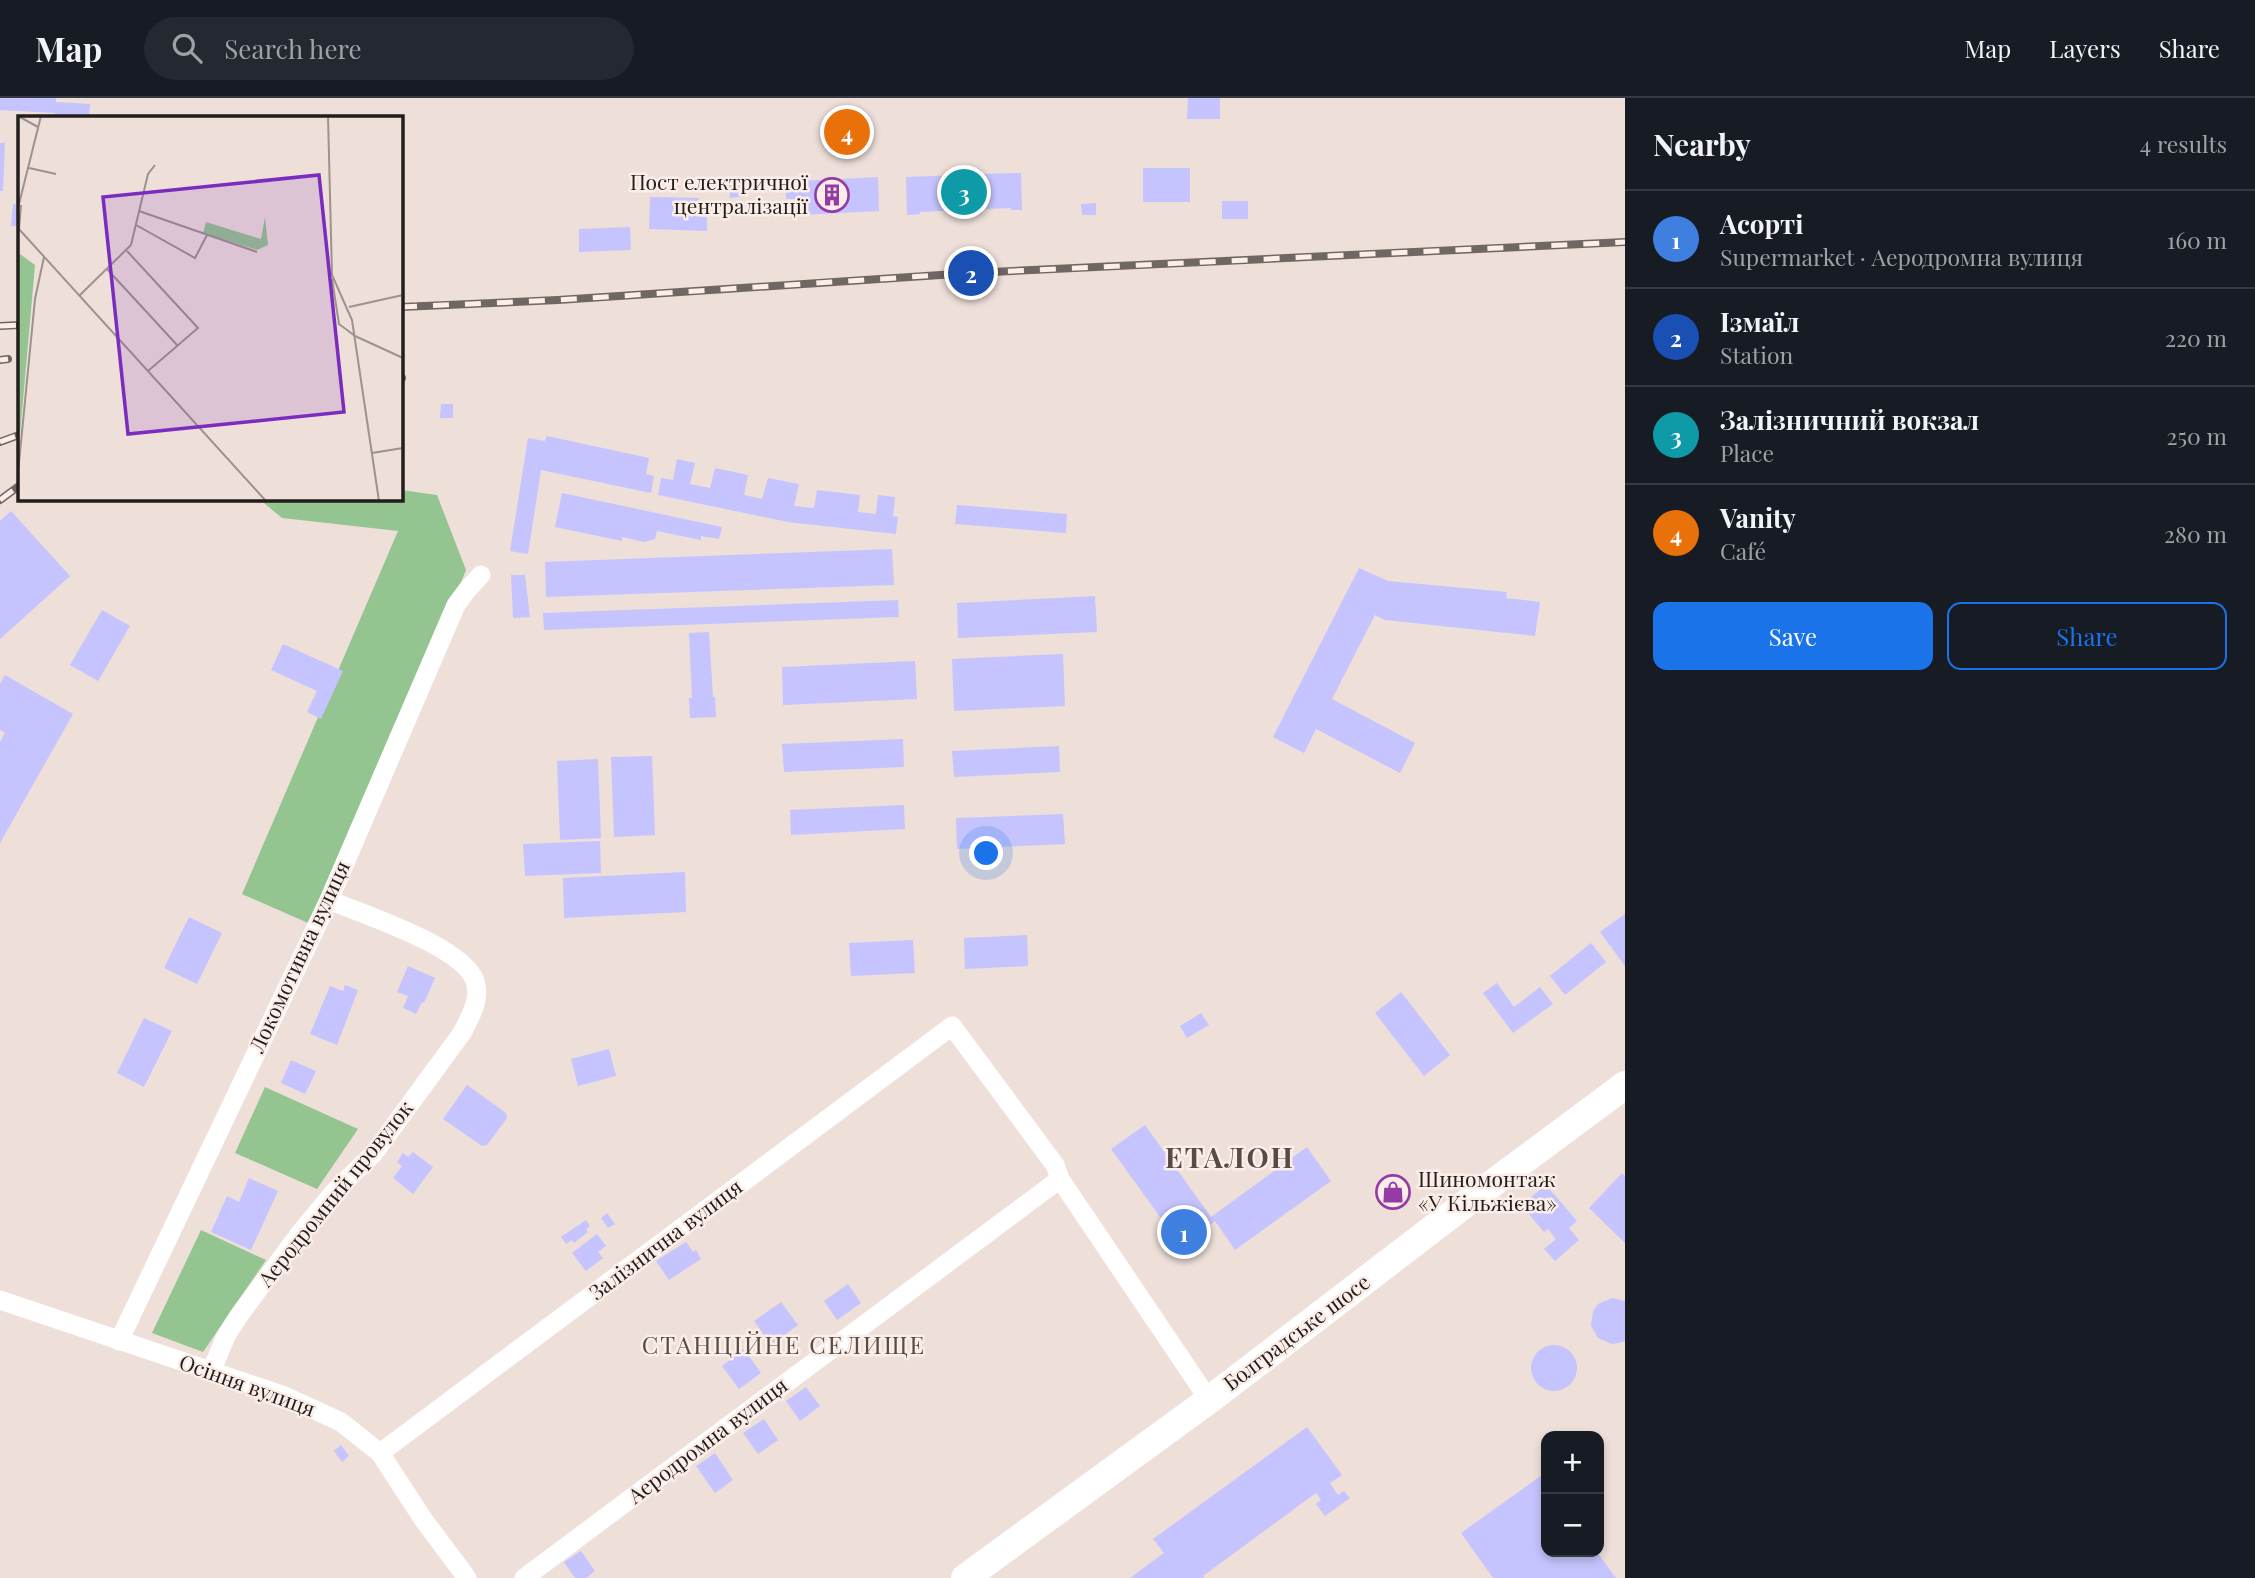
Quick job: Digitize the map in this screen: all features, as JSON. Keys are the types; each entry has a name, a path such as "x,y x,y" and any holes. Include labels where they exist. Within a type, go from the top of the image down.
{"main road":[{"name":"Болградське шосе","path":"965,1578 1209,1400 1625,1085"}],"street":[{"name":"Локомотивна вулиця","path":"119,1341 328,900 456,605 481,575"},
{"name":"Аеродромний провулок","path":"211,1372 226,1336 238,1317 316,1212 374,1153 462,1033 477,997 474,979 462,965 441,949 418,936 328,900"},
{"name":"Залізнична вулиця","path":"380,1453 952,1027 1055,1165 1060,1179"},
{"path":"1060,1179 1209,1400"},
{"name":"Аеродромна вулиця","path":"524,1578 1060,1179"},
{"name":"Осіння вулиця","path":"0,1300 301,1402 341,1422 380,1453 423,1519 467,1578"}],"green space":[{"path":"402,490 437,495 466,570 410,708 315,926 242,894 398,531 282,518 260,500 402,500"},
{"path":"265,1087 358,1129 317,1189 235,1153"},
{"path":"201,1230 266,1260 203,1352 152,1333"}],"building":[{"path":"0,98 56,98 56,102 90,104 89,116 55,116 55,113 0,110"},
{"path":"1188,98 1220,98 1220,119 1187,119"},
{"path":"838,125 855,125 856,139 838,139"},
{"path":"0,143 5,143 3,191 0,191"},
{"path":"960,168 977,168 981,170 981,174 1021,173 1022,210 983,209 980,215 970,216 961,215 959,210 907,215 906,177 957,175"},
{"path":"1143,168 1190,168 1190,202 1143,202"},
{"name":"Пост електричної централізації","path":"878,177 879,211 801,215 800,199 786,199 786,192 800,191 799,181"},
{"path":"746,182 747,196 730,198 729,184"},
{"path":"650,197 699,198 698,216 707,217 707,231 649,229"},
{"path":"1222,201 1248,201 1248,219 1222,219"},
{"path":"1096,203 1096,215 1082,215 1081,204"},
{"path":"13,204 18,205 18,226 11,226"},
{"path":"630,227 631,250 579,252 579,229"},
{"path":"441,404 453,404 453,418 440,418"},
{"path":"547,436 649,458 646,474 654,476 651,493 541,470 528,554 510,551 528,438 545,441"},
{"path":"677,459 695,463 690,484 710,488 715,468 748,475 744,495 762,499 768,478 799,484 794,506 814,508 817,490 860,495 858,512 876,514 878,495 895,497 893,516 898,517 896,534 788,522 658,495 661,478 673,480"},
{"path":"562,493 722,527 719,539 701,536 701,540 657,531 655,539 644,542 622,537 622,541 555,527"},
{"path":"957,505 1067,514 1066,533 955,524"},
{"path":"11,511 70,576 0,639 0,521"},
{"path":"892,549 894,585 546,597 545,562"},
{"path":"1359,568 1388,581 1507,592 1506,598 1540,602 1535,636 1385,620 1375,615 1332,699 1415,743 1400,773 1316,729 1304,753 1273,737"},
{"path":"511,575 525,575 530,617 513,618"},
{"path":"1095,596 1097,632 958,638 957,603"},
{"path":"898,600 899,617 544,630 543,613"},
{"path":"102,610 130,626 98,681 70,665"},
{"path":"709,632 716,717 690,718 689,698 692,698 689,633"},
{"path":"283,644 343,671 321,719 307,712 317,691 271,670"},
{"path":"1063,654 1065,706 954,711 952,659"},
{"path":"915,661 917,699 783,705 782,667"},
{"path":"5,675 73,714 0,843 0,742 5,733 0,730 0,684"},
{"path":"903,739 904,767 784,772 782,744"},
{"path":"1059,746 1060,772 954,777 952,751"},
{"path":"652,756 655,835 614,837 611,757"},
{"path":"598,759 601,838 560,840 557,761"},
{"path":"904,805 905,829 791,835 790,810"},
{"path":"1063,814 1065,844 957,849 956,818"},
{"path":"600,841 601,873 525,876 523,844"},
{"path":"685,872 686,912 564,918 563,878"},
{"path":"1625,914 1625,966 1600,932"},
{"path":"189,917 222,933 197,984 164,968"},
{"path":"1027,935 1028,966 965,969 964,938"},
{"path":"913,940 915,973 851,976 849,943"},
{"path":"1591,943 1606,962 1565,995 1550,976"},
{"path":"408,966 435,978 416,1014 403,1008 408,996 397,992"},
{"path":"1497,983 1514,1007 1540,987 1553,1004 1513,1033 1483,993"},
{"path":"345,985 358,990 337,1045 310,1034 330,986 343,991"},
{"path":"1401,992 1450,1055 1424,1076 1375,1013"},
{"path":"1201,1013 1209,1025 1187,1038 1180,1026"},
{"path":"144,1018 172,1031 144,1087 117,1073"},
{"path":"609,1049 616,1076 578,1086 571,1059"},
{"path":"291,1060 316,1071 305,1094 281,1083"},
{"path":"467,1085 506,1113 507,1118 487,1145 482,1146 443,1119"},
{"path":"1145,1125 1211,1217 1307,1147 1331,1181 1235,1250 1215,1221 1181,1246 1111,1149"},
{"path":"413,1152 433,1167 413,1194 393,1178 402,1166 397,1162 403,1153 408,1157"},
{"path":"1622,1173 1625,1176 1625,1243 1589,1208"},
{"path":"249,1178 278,1191 251,1250 211,1232 227,1196 239,1202"},
{"path":"1546,1185 1577,1221 1569,1228 1579,1240 1555,1261 1544,1249 1556,1239 1548,1229 1544,1232 1521,1205"},
{"path":"607,1213 615,1224 608,1228 601,1218"},
{"path":"586,1220 590,1226 586,1229 588,1232 574,1243 572,1240 566,1244 561,1237"},
{"path":"597,1234 606,1246 598,1252 603,1258 586,1271 572,1253"},
{"path":"686,1242 693,1252 696,1250 701,1259 669,1280 656,1261"},
{"path":"848,1284 861,1303 837,1320 824,1301"},
{"path":"1612,1298 1625,1301 1625,1341 1612,1344 1598,1338 1591,1326 1593,1311 1598,1304"},
{"path":"781,1302 798,1325 771,1345 754,1321"},
{"path":"1554,1345 1570,1352 1577,1368 1570,1384 1554,1391 1538,1384 1531,1368 1538,1352"},
{"path":"744,1349 761,1373 739,1389 722,1366"},
{"path":"806,1387 820,1406 800,1421 786,1401"},
{"path":"764,1419 778,1440 758,1454 743,1433"},
{"path":"1307,1427 1342,1475 1330,1483 1338,1495 1344,1491 1350,1498 1325,1516 1316,1504 1321,1500 1316,1493 1203,1576 1204,1578 1130,1578 1164,1553 1153,1539"},
{"path":"341,1445 349,1456 342,1462 334,1451"},
{"path":"715,1453 733,1480 715,1493 696,1466"},
{"path":"1541,1476 1541,1557 1601,1557 1616,1578 1493,1578 1461,1533"},
{"path":"581,1551 595,1571 586,1578 575,1578 564,1562"}],"railway":[{"path":"402,307 558,300 971,273 1625,242"},
{"path":"0,326 18,325"},
{"path":"0,360 8,359"},
{"path":"0,442 18,435"},
{"path":"0,500 18,487"}],"place":[{"name":"Vanity","path":"847,132"},
{"name":"Залізничний вокзал","path":"964,192"},
{"name":"Пост електричної централізації","path":"832,195"},
{"name":"Ізмаїл","path":"971,273"},
{"name":"Шиномонтаж «У Кільжієва»","path":"1393,1192"},
{"name":"Асорті","path":"1184,1232"}],"district":[{"name":"ЕТАЛОН","path":"1230,1158"},
{"name":"СТАНЦІЙНЕ СЕЛИЩЕ","path":"784,1346"}]}
